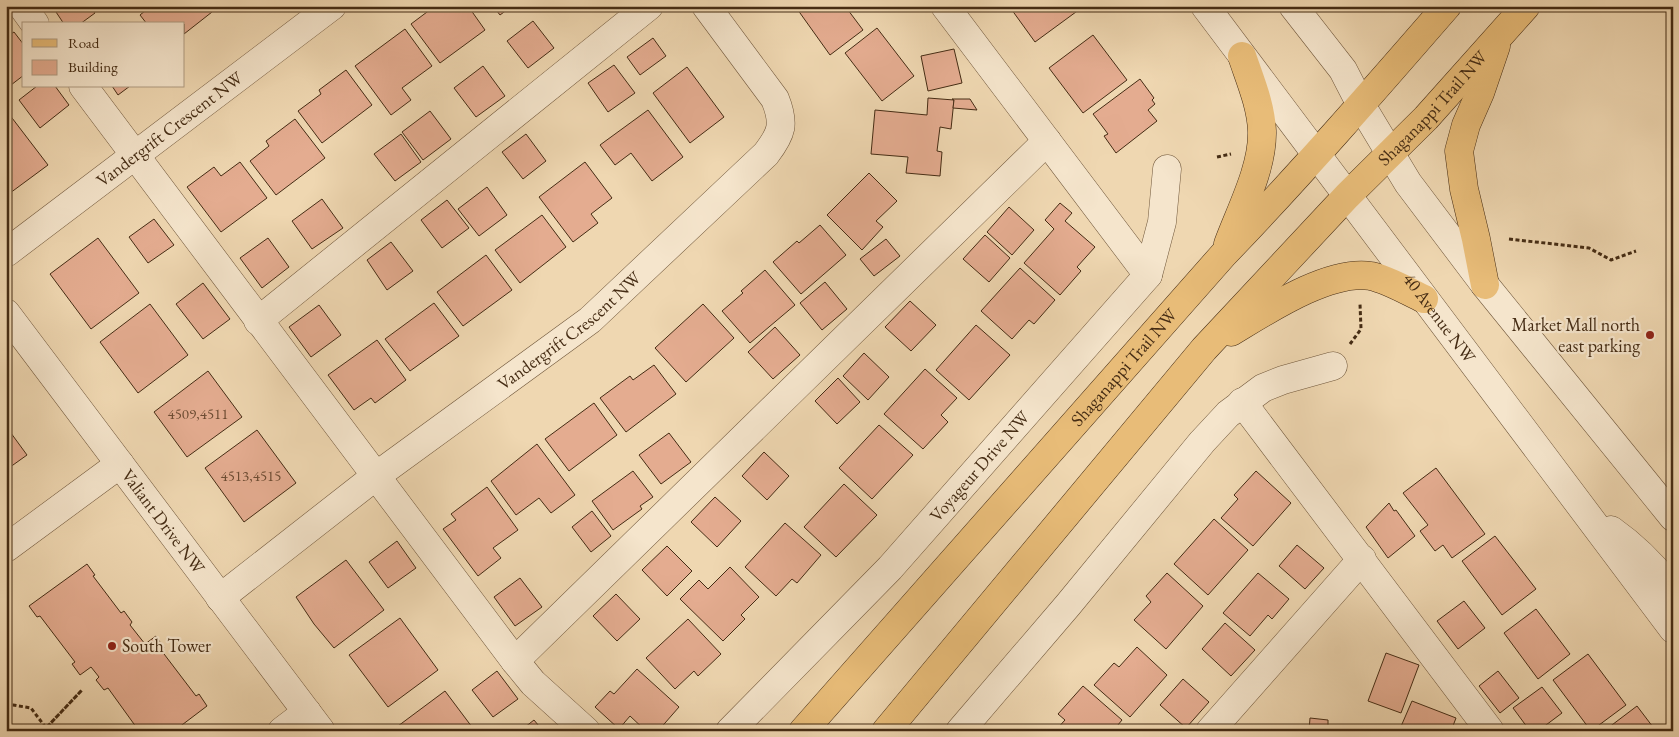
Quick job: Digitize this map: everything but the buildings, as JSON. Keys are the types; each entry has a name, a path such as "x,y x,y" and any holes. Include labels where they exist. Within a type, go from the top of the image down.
{"main road":[{"name":"Shaganappi Trail NW","path":"803,731 1224,254 1296,178 1447,6"},
{"name":"Shaganappi Trail NW","path":"886,731 1204,349 1347,196 1426,118 1526,6"},
{"path":"1485,285 1464,189 1459,152 1466,125 1480,93 1500,35"},
{"path":"1224,254 1256,172 1261,153 1262,130 1258,106 1242,56"},
{"path":"1204,349 1290,299 1323,284 1348,277 1371,276 1424,299"}],"street":[{"path":"22,6 34,22"},
{"name":"Vandergrift Crescent NW","path":"6,253 332,6"},
{"path":"258,321 649,6"},
{"name":"Vandergrift Crescent NW","path":"220,598 376,476 590,320 766,154 777,140 782,127 780,111 775,99 706,6"},
{"path":"945,6 1148,275"},
{"name":"40 Avenue NW","path":"1205,6 1673,629"},
{"path":"1293,6 1343,70 1361,105 1408,183 1485,285 1673,517"},
{"path":"84,88 515,661 533,683 586,731"},
{"path":"515,661 1047,141"},
{"name":"Voyageur Drive NW","path":"730,731 890,568 1148,275 1162,222 1167,169"},
{"name":"Valiant Drive NW","path":"8,321 120,464 314,721"},
{"path":"960,731 1068,605 1202,442 1228,414 1263,388 1283,380 1333,366"},
{"path":"1242,402 1490,731"},
{"path":"6,548 120,464"},
{"path":"1590,519 1610,529 1625,540 1656,568 1673,591"},
{"path":"1210,731 1362,560"},
{"path":"282,731 314,721"}],"path":[{"path":"1509,239 1589,248 1611,260 1636,250"},
{"path":"1333,366 1361,329 1360,298"},
{"path":"82,690 69,705 45,729 76,696 82,690"},
{"path":"6,705 13,704 31,708 45,729"}],"place":[{"name":"Market Mall north east parking","path":"1650,335"},
{"name":"South Tower","path":"112,646"}]}
